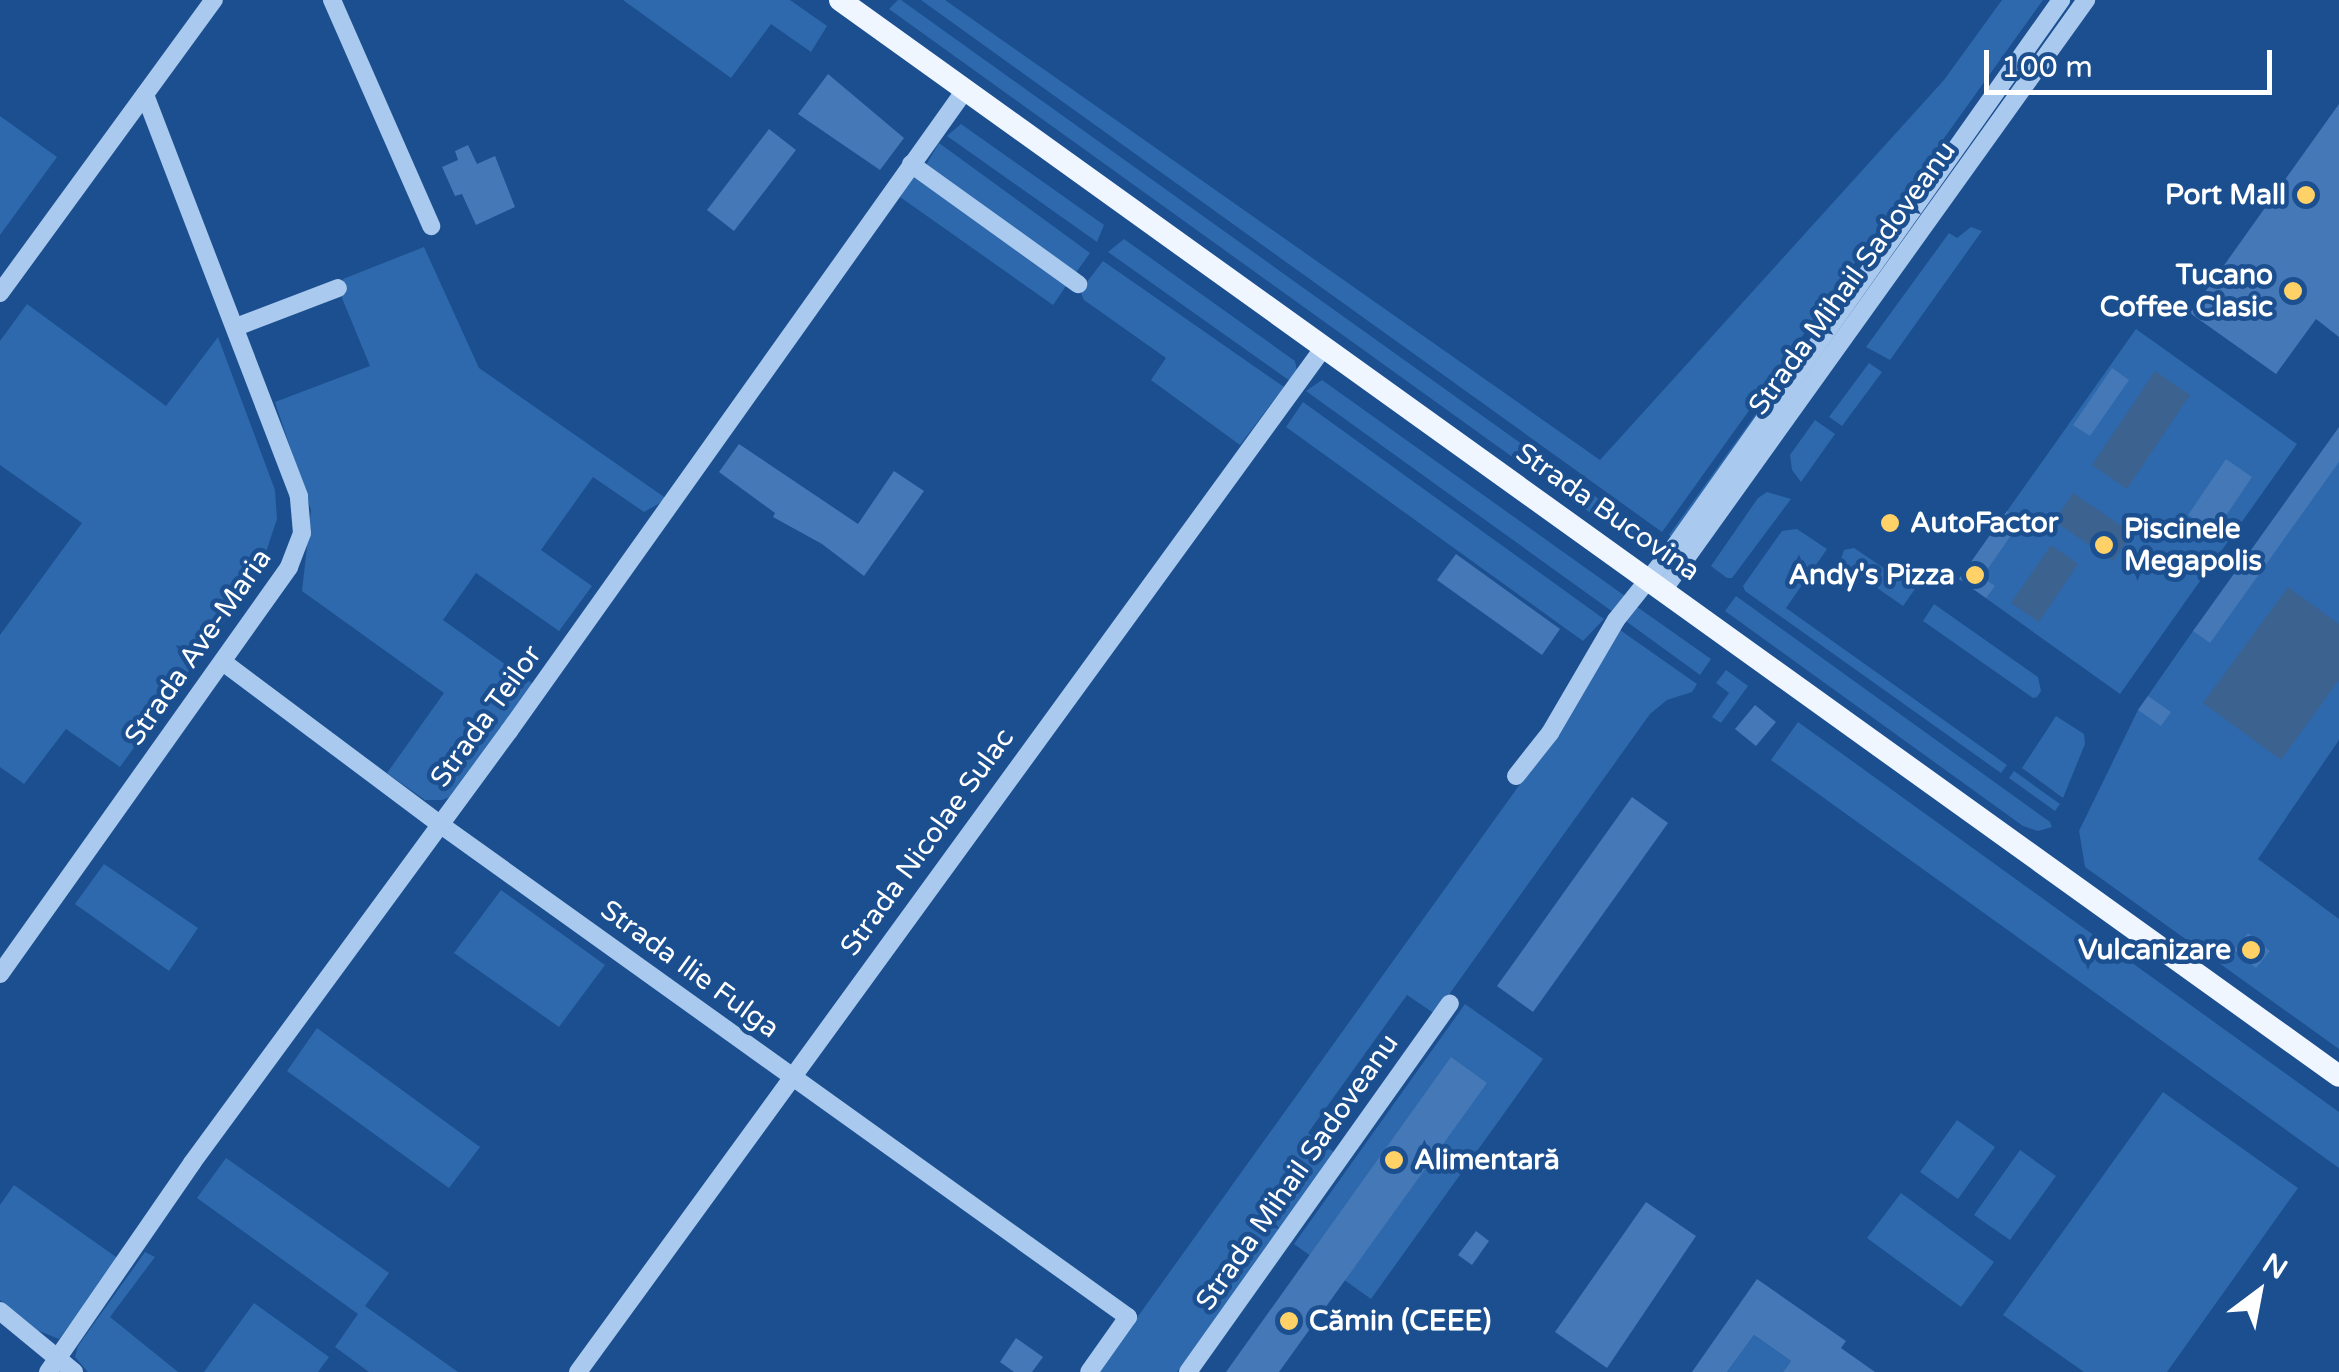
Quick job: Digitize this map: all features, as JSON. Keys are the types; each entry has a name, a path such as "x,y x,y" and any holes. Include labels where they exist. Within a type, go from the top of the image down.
{"main road":[{"name":"Strada Bucovina","path":"840,0 2339,1076"}],"street":[{"path":"0,293 214,0"},
{"path":"332,0 431,226"},
{"name":"Strada Mihail Sadoveanu","path":"1657,584 2061,0"},
{"name":"Strada Mihail Sadoveanu","path":"1657,584 2086,0"},
{"name":"Strada Teilor","path":"53,1365 192,1163 441,825 965,90"},
{"name":"Strada Ave-Maria","path":"0,974 223,662 288,567 302,533 299,496 145,95"},
{"path":"117,133 135,127 150,128 163,140"},
{"path":"910,164 1078,284"},
{"path":"236,328 338,288"},
{"name":"Strada Nicolae Sulac","path":"578,1372 1324,347"},
{"path":"1516,776 1550,733 1616,620 1657,584"},
{"name":"Strada Ilie Fulga","path":"223,662 441,825 1128,1317 1088,1372"},
{"name":"Strada Mihail Sadoveanu","path":"1188,1372 1450,1004"},
{"path":"0,1311 53,1365 74,1372"}],"shaded area":[{"path":"623,0 790,0 827,26 811,52 771,24 731,78"},
{"path":"898,0 1663,545 1642,550 889,9"},
{"path":"921,0 945,0 1600,460 1944,80 2002,0 2043,0 1662,532"},
{"path":"1971,114 1674,539 1669,535"},
{"path":"0,116 57,157 0,235"},
{"path":"961,124 1104,225 1097,242 947,136"},
{"path":"939,143 1090,253 1075,274 926,165"},
{"path":"915,175 1068,283 1053,305 900,197"},
{"path":"1971,227 1982,231 1890,360 1866,347 1949,233 1957,238"},
{"path":"1124,239 1295,361 1297,371 1290,381 1108,252"},
{"path":"424,247 479,368 667,499 644,512 593,477 541,550 592,586 559,631 476,573 443,620 533,684 450,797 442,800 425,800 387,773 444,693 302,591 311,510 275,402 370,366 342,298 343,279"},
{"path":"1103,261 1284,387 1240,445 1151,380 1166,358 1084,300 1080,291"},
{"path":"27,304 166,406 218,337 275,490 277,519 259,573 120,767 66,729 24,784 0,767 0,635 82,523 0,465 0,341"},
{"name":"Piscinele Megapolis","path":"2136,329 2297,444 2120,694 1959,579"},
{"path":"1869,363 1882,372 1842,426 1829,417"},
{"path":"2155,371 2190,395 2127,489 2092,465"},
{"path":"1322,380 1625,596 1613,612 1306,391"},
{"path":"1303,402 1604,619 1583,641 1286,427"},
{"path":"1815,420 1835,434 1801,482 1792,470 1790,455"},
{"path":"2339,461 2339,740 2258,859 2339,919 2339,1049 2085,867 2079,831 2138,710 2193,631"},
{"path":"1767,492 1791,499 1732,578 1727,578 1711,566 1758,498"},
{"path":"2073,493 2132,533 2113,561 2054,521"},
{"path":"1797,529 1827,549 1786,608 2007,765 2001,773 1745,591 1743,586 1782,531"},
{"path":"2051,545 2078,564 2039,622 2011,603"},
{"path":"1854,548 1915,589 1903,606 1840,562 1844,550"},
{"path":"2288,587 2339,624 2339,680 2281,760 2203,703"},
{"path":"1736,596 2052,827 2038,831 2023,826 1725,611"},
{"path":"1633,604 1711,659 1700,675 1623,619"},
{"path":"1934,604 2038,677 2041,691 2037,697 2033,698 1923,621"},
{"path":"1620,630 1697,684 1692,692 1667,700 1650,714 1435,1014 1407,995 1308,1133 1335,1153 1177,1372 1098,1372 1556,734"},
{"path":"1726,670 1748,686 1721,723 1712,717 1729,693 1716,683"},
{"path":"2056,716 2084,734 2085,744 2063,798 2022,768"},
{"path":"1798,722 2339,1112 2339,1168 1771,760"},
{"path":"2014,771 2060,804 2055,811 2009,778"},
{"path":"104,864 198,928 169,971 75,904"},
{"path":"501,890 605,965 559,1027 454,953"},
{"path":"1465,1004 1543,1059 1371,1299 1294,1244"},
{"path":"317,1028 480,1147 449,1188 287,1071"},
{"path":"2163,1092 2298,1188 2167,1372 2084,1372 2003,1315"},
{"path":"1957,1120 1995,1147 1958,1199 1920,1172"},
{"path":"2020,1150 2056,1176 2010,1240 1974,1215"},
{"path":"226,1158 389,1273 365,1306 458,1372 369,1372 335,1347 358,1314 197,1198"},
{"path":"14,1185 119,1259 59,1339 34,1329 0,1300 0,1205"},
{"path":"1901,1193 1994,1262 1961,1307 1867,1238"},
{"path":"145,1252 155,1257 110,1317 178,1372 88,1372 75,1357 78,1346"},
{"path":"254,1303 329,1357 318,1372 204,1372"},
{"path":"1754,1335 1791,1361 1783,1372 1727,1372"}],"building":[{"path":"828,74 904,138 880,170 798,114"},
{"name":"Port Mall","path":"2339,104 2339,337 2316,319 2276,374 2190,313"},
{"path":"769,129 796,150 734,231 707,210"},
{"path":"468,145 477,164 495,156 515,207 476,225 462,194 455,196 442,167 458,160 455,151"},
{"path":"2112,368 2129,380 2090,436 2073,425"},
{"path":"2339,427 2339,462 2210,643 2193,631"},
{"path":"739,444 858,524 894,471 924,491 864,576 822,544 773,517 775,513 719,472"},
{"path":"2226,459 2252,477 2215,532 2188,515"},
{"path":"2007,511 2021,521 1982,577 1995,586 1986,598 1959,579"},
{"path":"1456,554 1560,629 1542,655 1437,580"},
{"path":"2148,696 2171,712 2161,726 2138,710"},
{"path":"1755,705 1776,722 1756,746 1735,729"},
{"path":"1632,797 1668,823 1533,1012 1497,986"},
{"path":"2248,933 2270,951 2256,968 2234,950"},
{"path":"1451,1057 1487,1083 1279,1372 1226,1372"},
{"path":"1646,1202 1696,1236 1607,1368 1555,1332"},
{"path":"1476,1231 1489,1241 1472,1265 1458,1255"},
{"path":"1757,1279 1846,1341 1841,1348 1875,1372 1783,1372 1791,1361 1754,1335 1727,1372 1692,1372"},
{"path":"1016,1338 1043,1357 1032,1372 1014,1372 1000,1362"}],"place":[{"name":"Port Mall","path":"2306,195"},
{"name":"Tucano Coffee Clasic","path":"2293,291"},
{"name":"AutoFactor","path":"1890,523"},
{"name":"Piscinele Megapolis","path":"2104,545"},
{"name":"Andy's Pizza","path":"1975,575"},
{"name":"Vulcanizare","path":"2251,950"},
{"name":"Alimentară","path":"1394,1160"},
{"name":"Cămin (CEEE)","path":"1289,1321"}]}
